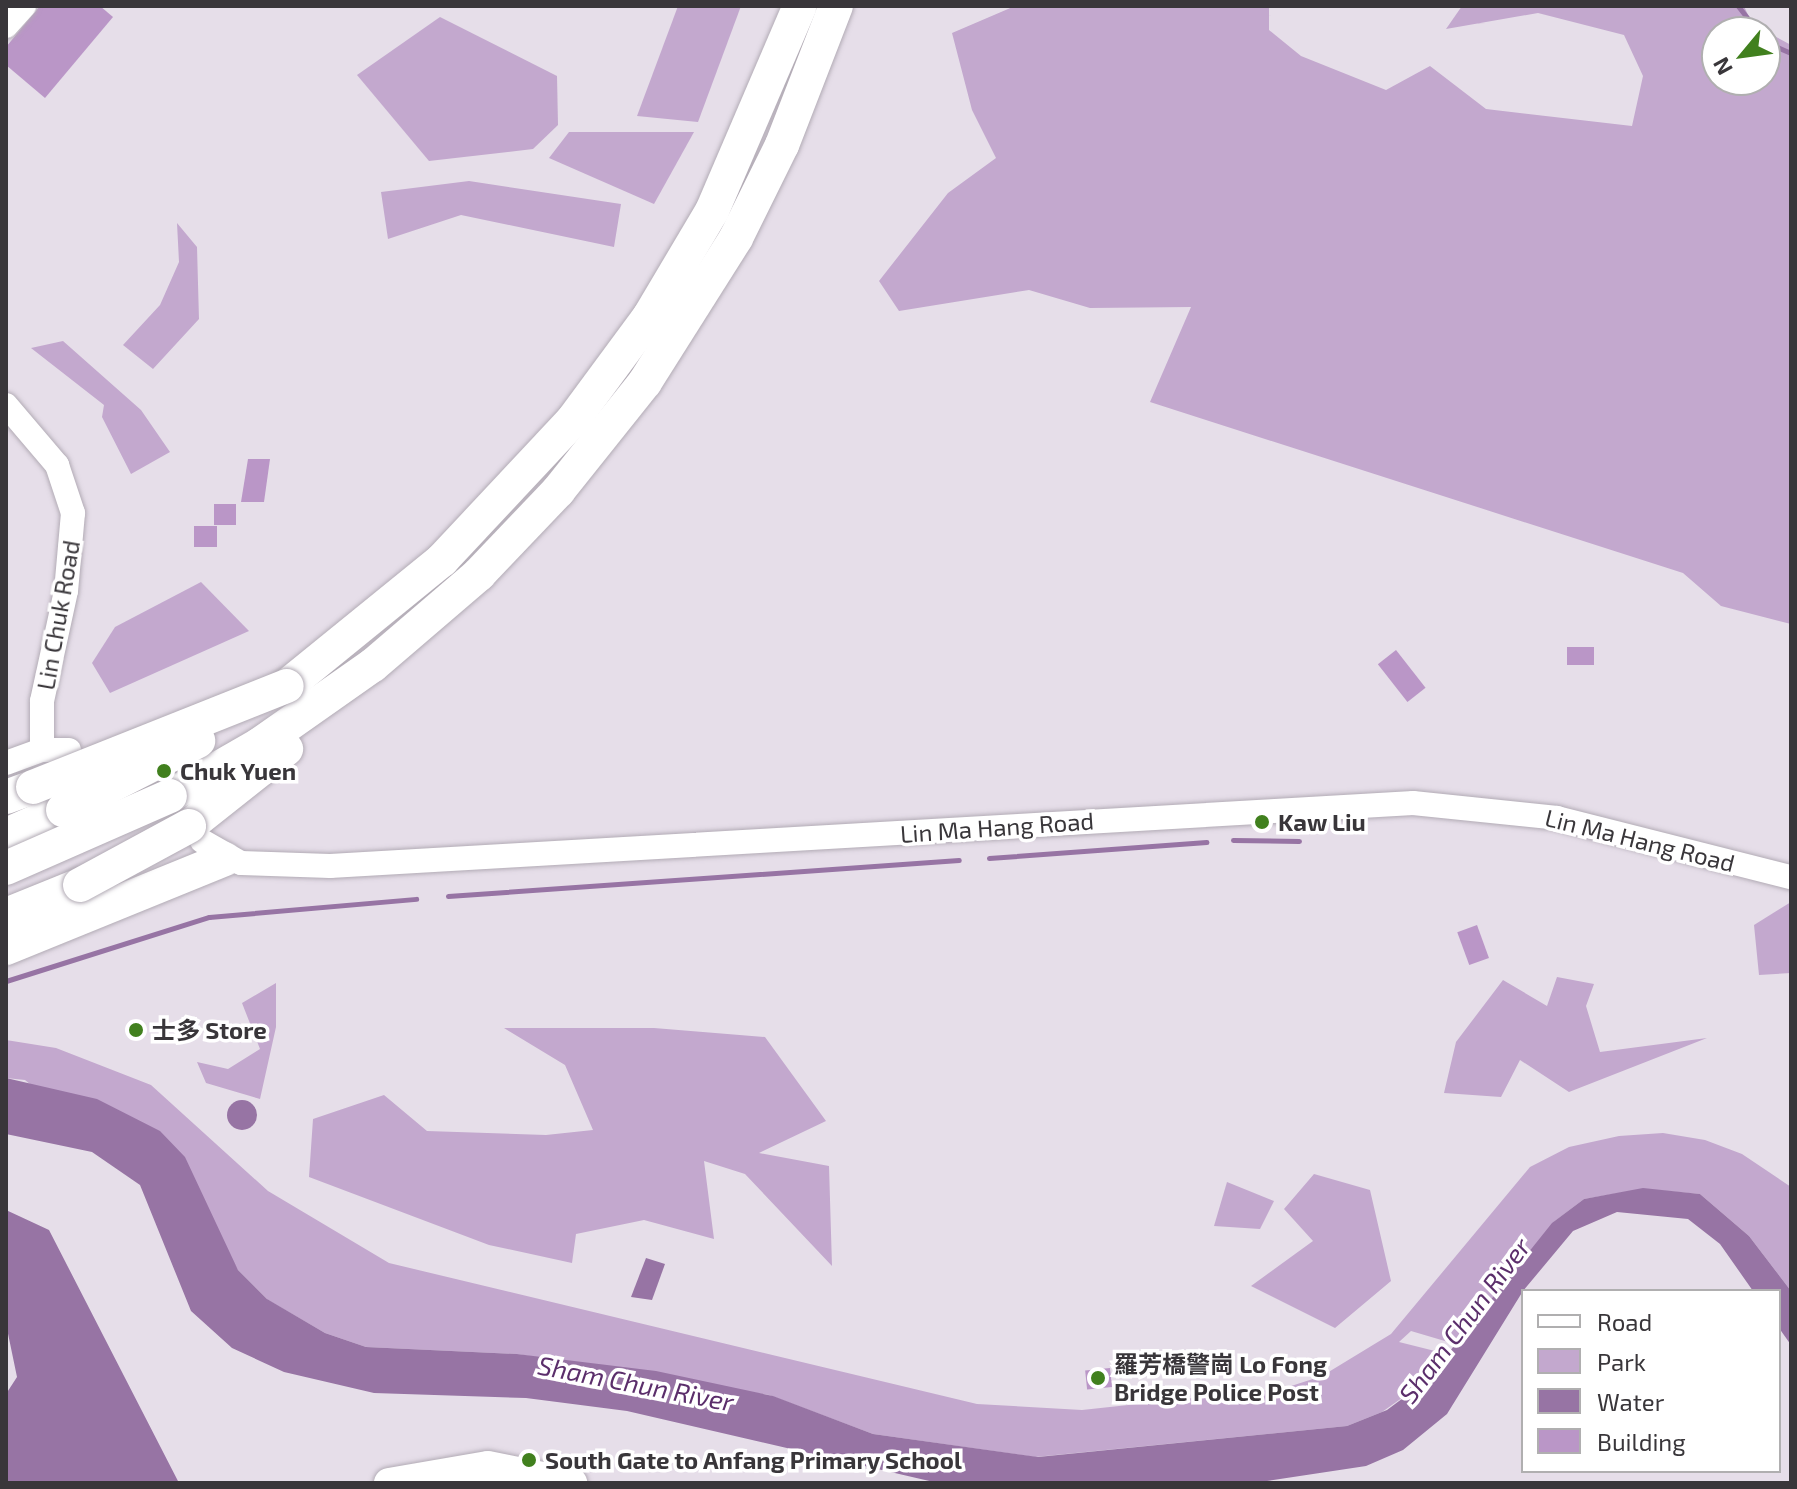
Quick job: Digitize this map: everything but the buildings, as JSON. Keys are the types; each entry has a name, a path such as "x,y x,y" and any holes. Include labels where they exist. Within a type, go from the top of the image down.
{"highway":[{"path":"6,835 153,766 287,686 442,560 573,420 649,317 712,211 800,6"},
{"path":"6,915 80,885 203,818 315,725 373,665 522,530 645,382 760,191 836,6"},
{"path":"6,868 195,783 373,665"},
{"path":"6,797 287,686"},
{"path":"6,948 213,850"}],"main road":[{"path":"389,1483 488,1466 524,1478 572,1483"}],"street":[{"name":"Lin Chuk Road","path":"6,405 57,465 73,513 66,591 42,701 42,750"},
{"path":"6,763 42,750 69,750"},
{"name":"Lin Ma Hang Road","path":"213,850 261,866 330,866 1413,803 1557,818 1791,877"}],"green space":[{"path":"678,6 741,6 698,122 637,116"},
{"path":"1015,6 1269,6 1269,30 1301,56 1386,90 1430,66 1486,109 1632,126 1643,76 1624,35 1538,13 1446,29 1462,6 1744,6 1748,16 1701,16 1701,96 1781,96 1781,40 1791,45 1791,624 1721,606 1683,573 1150,402 1191,307 1090,308 1029,290 899,311 879,281 948,193 996,158 972,110 952,33"},
{"path":"440,17 557,76 558,125 533,149 429,161 357,75"},
{"path":"569,132 694,132 654,204 549,158"},
{"path":"469,181 621,204 614,247 461,215 388,239 381,192"},
{"path":"177,223 197,247 199,319 153,369 123,345 160,305 179,262"},
{"path":"63,341 141,410 170,452 131,474 102,417 104,405 31,348"},
{"path":"201,582 249,631 110,693 92,663 115,627"},
{"path":"1791,902 1791,973 1759,975 1754,925"},
{"path":"1557,977 1594,984 1586,1006 1600,1052 1707,1038 1569,1092 1520,1060 1501,1097 1444,1093 1456,1042 1503,980 1547,1006"},
{"path":"276,983 276,1027 260,1099 206,1083 197,1062 228,1069 260,1049 242,1003"},
{"path":"504,1028 654,1028 765,1037 826,1121 759,1153 829,1166 832,1266 745,1174 704,1161 714,1239 644,1220 576,1234 572,1263 489,1245 309,1177 313,1119 384,1095 427,1131 546,1135 593,1130 565,1065"},
{"path":"6,1040 56,1048 151,1085 268,1191 389,1263 977,1404 1082,1410 1285,1388 1322,1376 1391,1334 1530,1167 1569,1147 1619,1136 1663,1133 1705,1140 1742,1154 1791,1187 1791,1291 1749,1236 1700,1194 1643,1189 1584,1199 1555,1221 1455,1344 1411,1331 1399,1342 1439,1352 1443,1359 1426,1381 1382,1412 1347,1426 1035,1457 873,1434 769,1395 517,1354 366,1347 325,1333 268,1300 238,1270 222,1242 25,1080 6,1078"},
{"path":"1314,1174 1370,1190 1391,1281 1335,1328 1251,1286 1313,1241 1284,1209"},
{"path":"1227,1182 1274,1201 1260,1229 1214,1226"}],"water":[{"name":"Sham Chun River","path":"6,1078 97,1099 160,1131 185,1157 238,1270 267,1299 325,1333 366,1347 517,1354 656,1371 773,1396 873,1434 1038,1457 1347,1426 1387,1410 1426,1381 1552,1223 1584,1199 1643,1188 1700,1194 1749,1236 1791,1291 1791,1345 1781,1331 1781,1289 1752,1289 1720,1244 1688,1219 1617,1212 1573,1231 1525,1289 1521,1289 1521,1294 1447,1414 1403,1450 1366,1466 1254,1483 938,1483 627,1411 526,1398 374,1393 284,1372 232,1348 191,1311 140,1185 92,1152 6,1134"},
{"path":"242,1100 252,1105 257,1115 252,1125 242,1130 232,1125 227,1115 232,1105"},
{"path":"6,1210 49,1230 179,1483 6,1483 6,1394 17,1377 6,1324"},
{"path":"646,1258 665,1264 652,1300 631,1297"}],"waterway":[{"path":"1738,6 1746,16"},
{"path":"1781,49 1791,53"},
{"path":"1233,840 1299,841"},
{"path":"989,858 1206,842"},
{"path":"448,896 959,860"},
{"path":"6,981 209,917 416,899"}],"place":[{"name":"Chuk Yuen","path":"164,771"},
{"name":"Kaw Liu","path":"1262,822"},
{"name":"士多 Store","path":"136,1030"},
{"name":"羅芳橋警崗 Lo Fong Bridge Police Post","path":"1098,1378"},
{"name":"South Gate to Anfang Primary School","path":"529,1460"}]}
